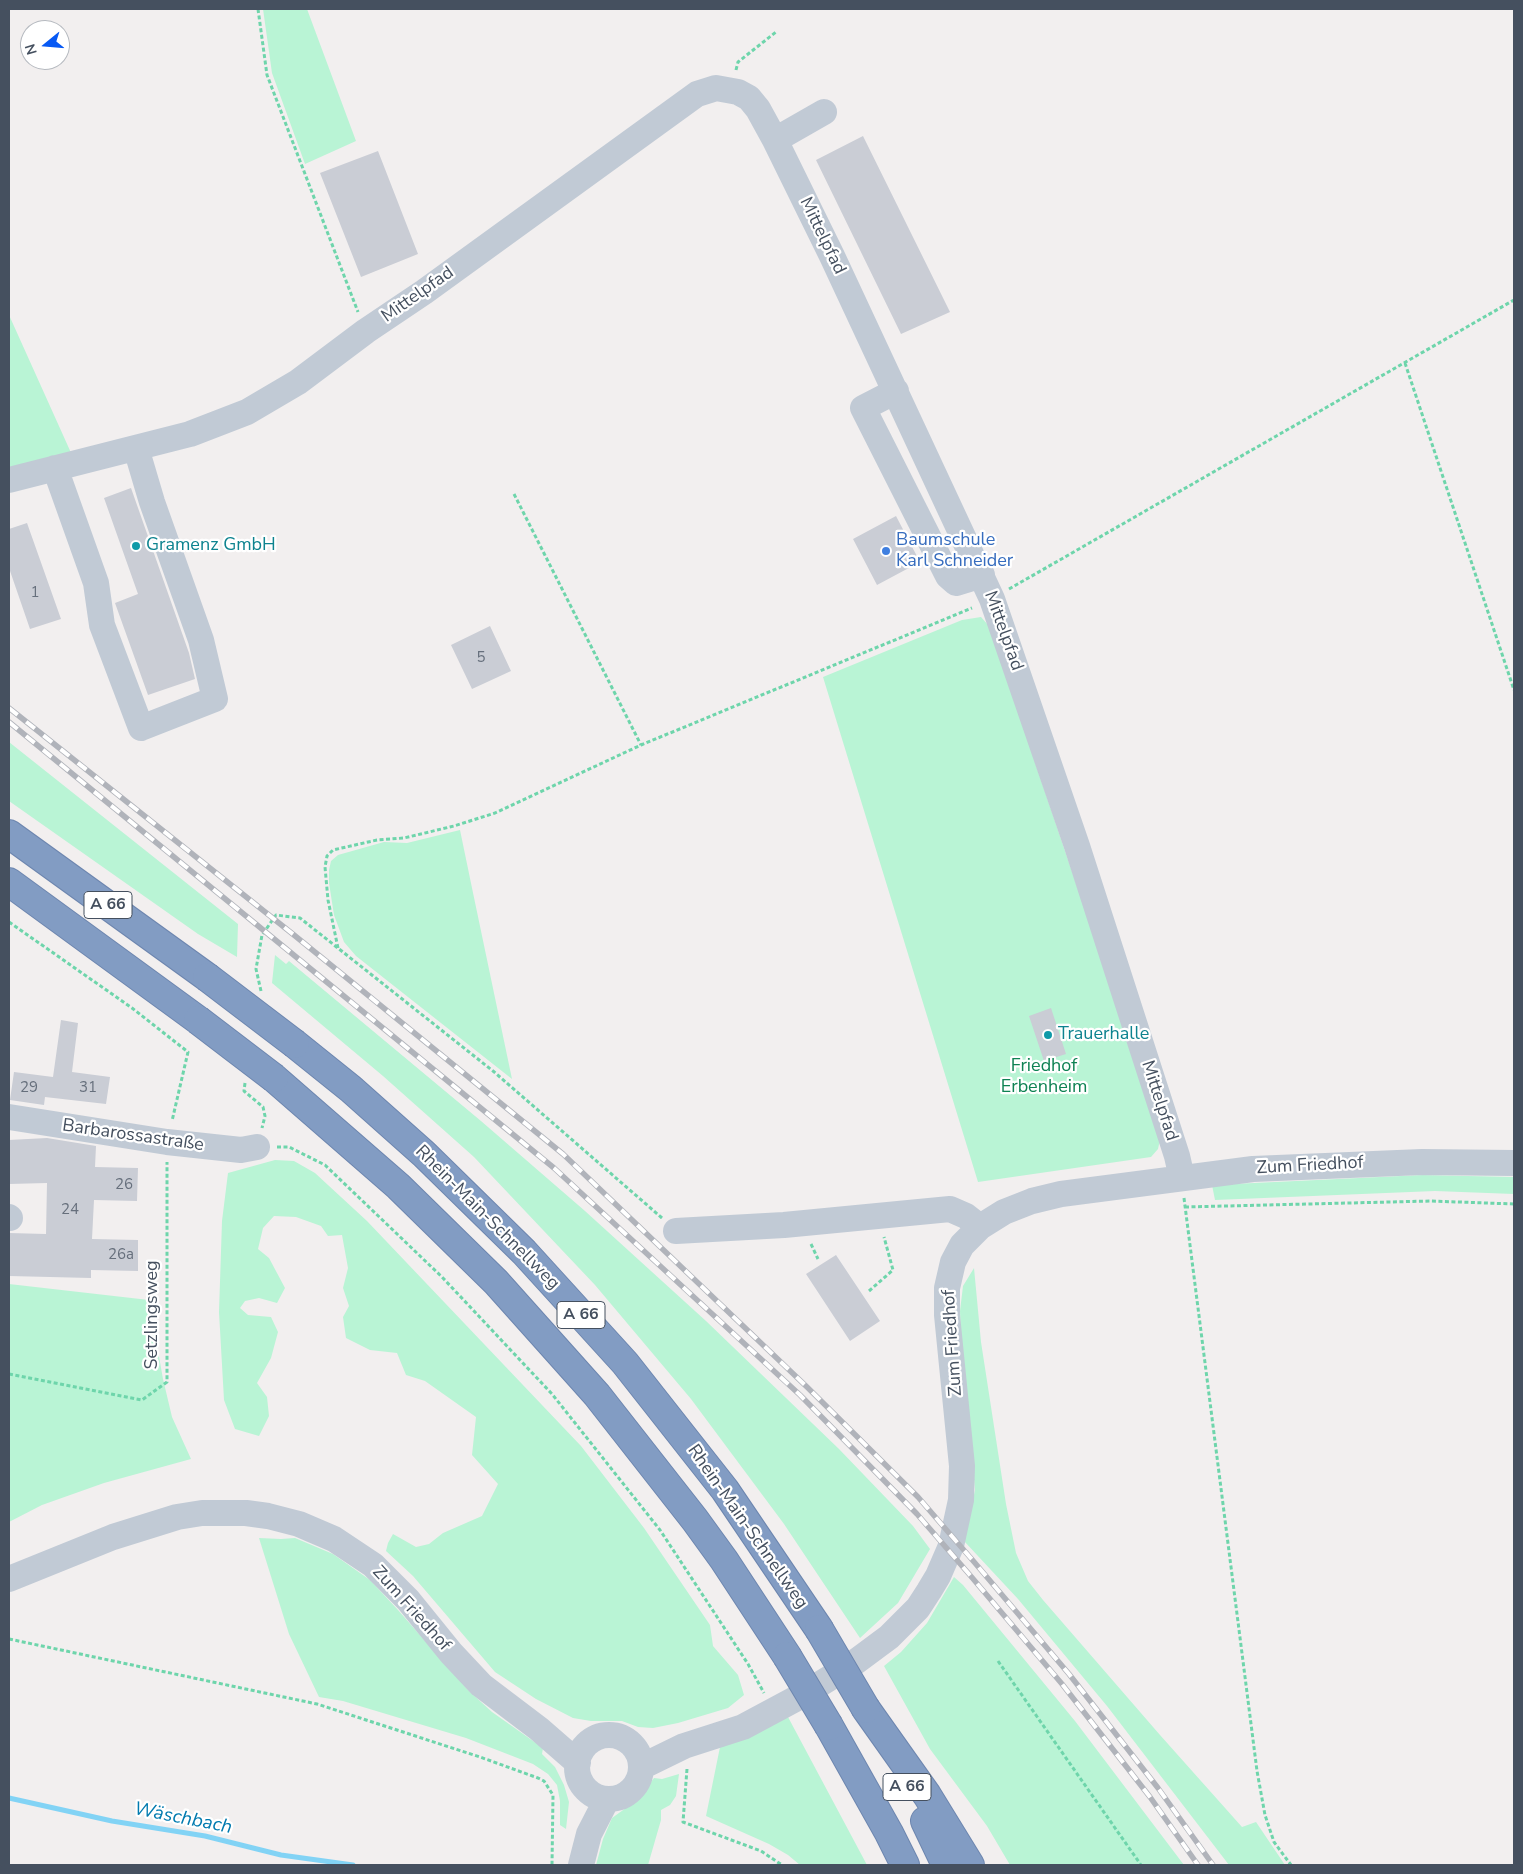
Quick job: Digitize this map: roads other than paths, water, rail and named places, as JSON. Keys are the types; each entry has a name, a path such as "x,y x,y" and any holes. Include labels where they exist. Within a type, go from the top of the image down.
{"highway":[{"name":"Rhein-Main-Schnellweg","path":"9,834 207,977 295,1044 424,1154 524,1252 625,1363 725,1490 819,1629 866,1709"},
{"name":"A 66","path":"9,882 274,1078 398,1186 496,1282 597,1395 724,1560 787,1656 829,1726 905,1865"},
{"name":"A 66","path":"866,1709 923,1816 946,1865"},
{"path":"866,1709 927,1795 970,1865"}],"street":[{"name":"Mittelpfad","path":"9,480 190,434 247,412 298,382 697,94 716,88 738,92 749,98 758,108 775,140 896,391 992,599 1077,846 1177,1156 1182,1178"},
{"path":"775,140 824,112"},
{"path":"896,391 863,408 948,576 956,583 982,575"},
{"path":"55,468 96,583 102,625 141,728 215,699 201,640 152,502 136,448"},
{"name":"Barbarossastraße","path":"9,1117 167,1142 238,1148"},
{"name":"Zum Friedhof","path":"638,1758 684,1746 743,1727 758,1720 876,1648 918,1608 938,1576 955,1533 961,1500 962,1482 955,1386 947,1315 947,1288 953,1262 962,1245 980,1228 1011,1210 1032,1201 1061,1194 1253,1168 1422,1162 1514,1163"},
{"path":"676,1231 784,1225 950,1209 966,1216 980,1228"},
{"name":"Zum Friedhof","path":"9,1579 89,1546 178,1517 224,1512 268,1516 299,1524 322,1533 353,1550 373,1565 408,1600 451,1653 481,1685 539,1729 583,1754"},
{"path":"617,1736 624,1739 638,1758 638,1782 622,1797 600,1797 586,1789 580,1781 583,1754 601,1737 617,1736"},
{"path":"581,1865 600,1797"}],"waterway":[{"name":"Wäschbach","path":"9,1798 112,1821 205,1836 281,1855 353,1865"}],"railway":[{"path":"9,708 294,935 563,1154 807,1387 918,1497 975,1563 1069,1674 1158,1788 1213,1865"},
{"path":"9,722 554,1168 800,1395 917,1514 969,1574 1062,1684 1150,1797 1198,1865"}],"place":[{"name":"Gramenz GmbH","path":"136,546"},
{"name":"Baumschule Karl Schneider","path":"886,551"},
{"name":"Trauerhalle","path":"1048,1035"}],"park label":[{"name":"Friedhof Erbenheim","path":"1044,1077"}]}
